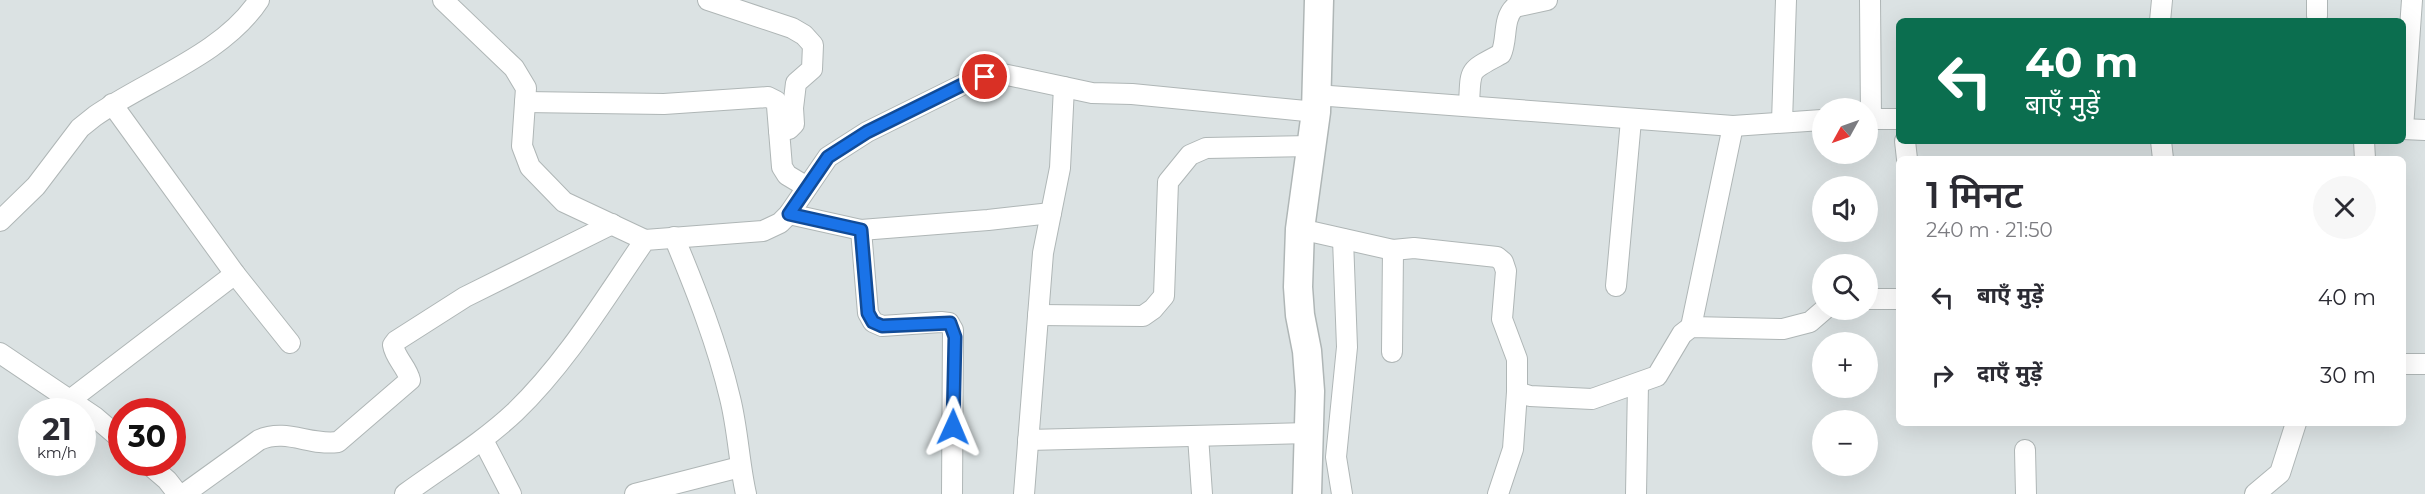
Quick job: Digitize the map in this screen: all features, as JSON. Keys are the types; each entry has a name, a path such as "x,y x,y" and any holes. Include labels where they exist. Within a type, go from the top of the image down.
{"main road":[{"path":"1307,494 1308,371 1298,287 1300,229 1316,103 1318,0"}],"street":[{"path":"0,221 42,180 80,129 112,104 203,52 236,28 259,0"},
{"path":"443,0 514,68 526,88 522,147 530,167 564,202 645,240 763,231 780,223 789,214 828,157 867,132 972,80 998,73 1092,93 1316,103 1469,105 1631,120 1733,126 1812,120"},
{"path":"708,0 792,28 804,35 813,45 810,74 802,77 796,83 794,124 789,129 779,131"},
{"path":"1469,105 1471,74 1476,67 1501,54 1507,17 1511,10 1515,7 1547,0"},
{"path":"1782,122 1786,0"},
{"path":"1869,98 1870,0"},
{"path":"2160,18 2162,0"},
{"path":"2406,85 2412,0"},
{"path":"1024,494 1043,253 1060,168 1064,87"},
{"path":"525,102 664,104 768,97 776,102 777,106 782,166 787,175 807,187"},
{"path":"112,104 235,274 290,343"},
{"path":"1878,119 1896,119"},
{"path":"1616,286 1631,120"},
{"path":"1691,327 1733,126"},
{"path":"2406,128 2425,130"},
{"path":"1038,315 1143,316 1154,309 1164,296 1168,182 1190,155 1206,148 1312,146"},
{"path":"789,214 861,230 1051,213"},
{"path":"184,494 259,440 270,435 282,434 328,444 339,442 410,380 394,351 393,345 396,341 465,297 612,224"},
{"path":"1300,229 1393,250 1414,249 1490,256 1503,262 1506,272 1502,318 1517,359 1517,392 1513,449 1498,494"},
{"path":"861,230 868,313 873,322 882,326 941,322 950,323 953,330 952,494"},
{"path":"674,237 708,321 730,400 746,494"},
{"path":"1342,494 1336,457 1347,348 1343,238"},
{"path":"405,494 483,440 516,411 556,365 645,240"},
{"path":"1392,352 1393,250"},
{"path":"73,398 235,274"},
{"path":"1878,299 1896,299"},
{"path":"1517,392 1530,396 1592,399 1658,376 1682,334 1691,327 1784,329 1812,320"},
{"path":"0,353 67,398"},
{"path":"2406,364 2425,364"},
{"path":"1636,494 1638,384"},
{"path":"96,418 108,428"},
{"path":"2251,494 2280,473 2295,426"},
{"path":"1028,440 1308,433"},
{"path":"1198,436 1202,494"},
{"path":"483,440 511,494"},
{"path":"2025,450 2026,494"},
{"path":"635,494 740,466"},
{"path":"162,476 178,494"}],"route":[{"path":"953,427 955,337 950,323 882,326 873,322 868,313 861,230 789,214 828,157 867,132 972,80 985,77"}]}
